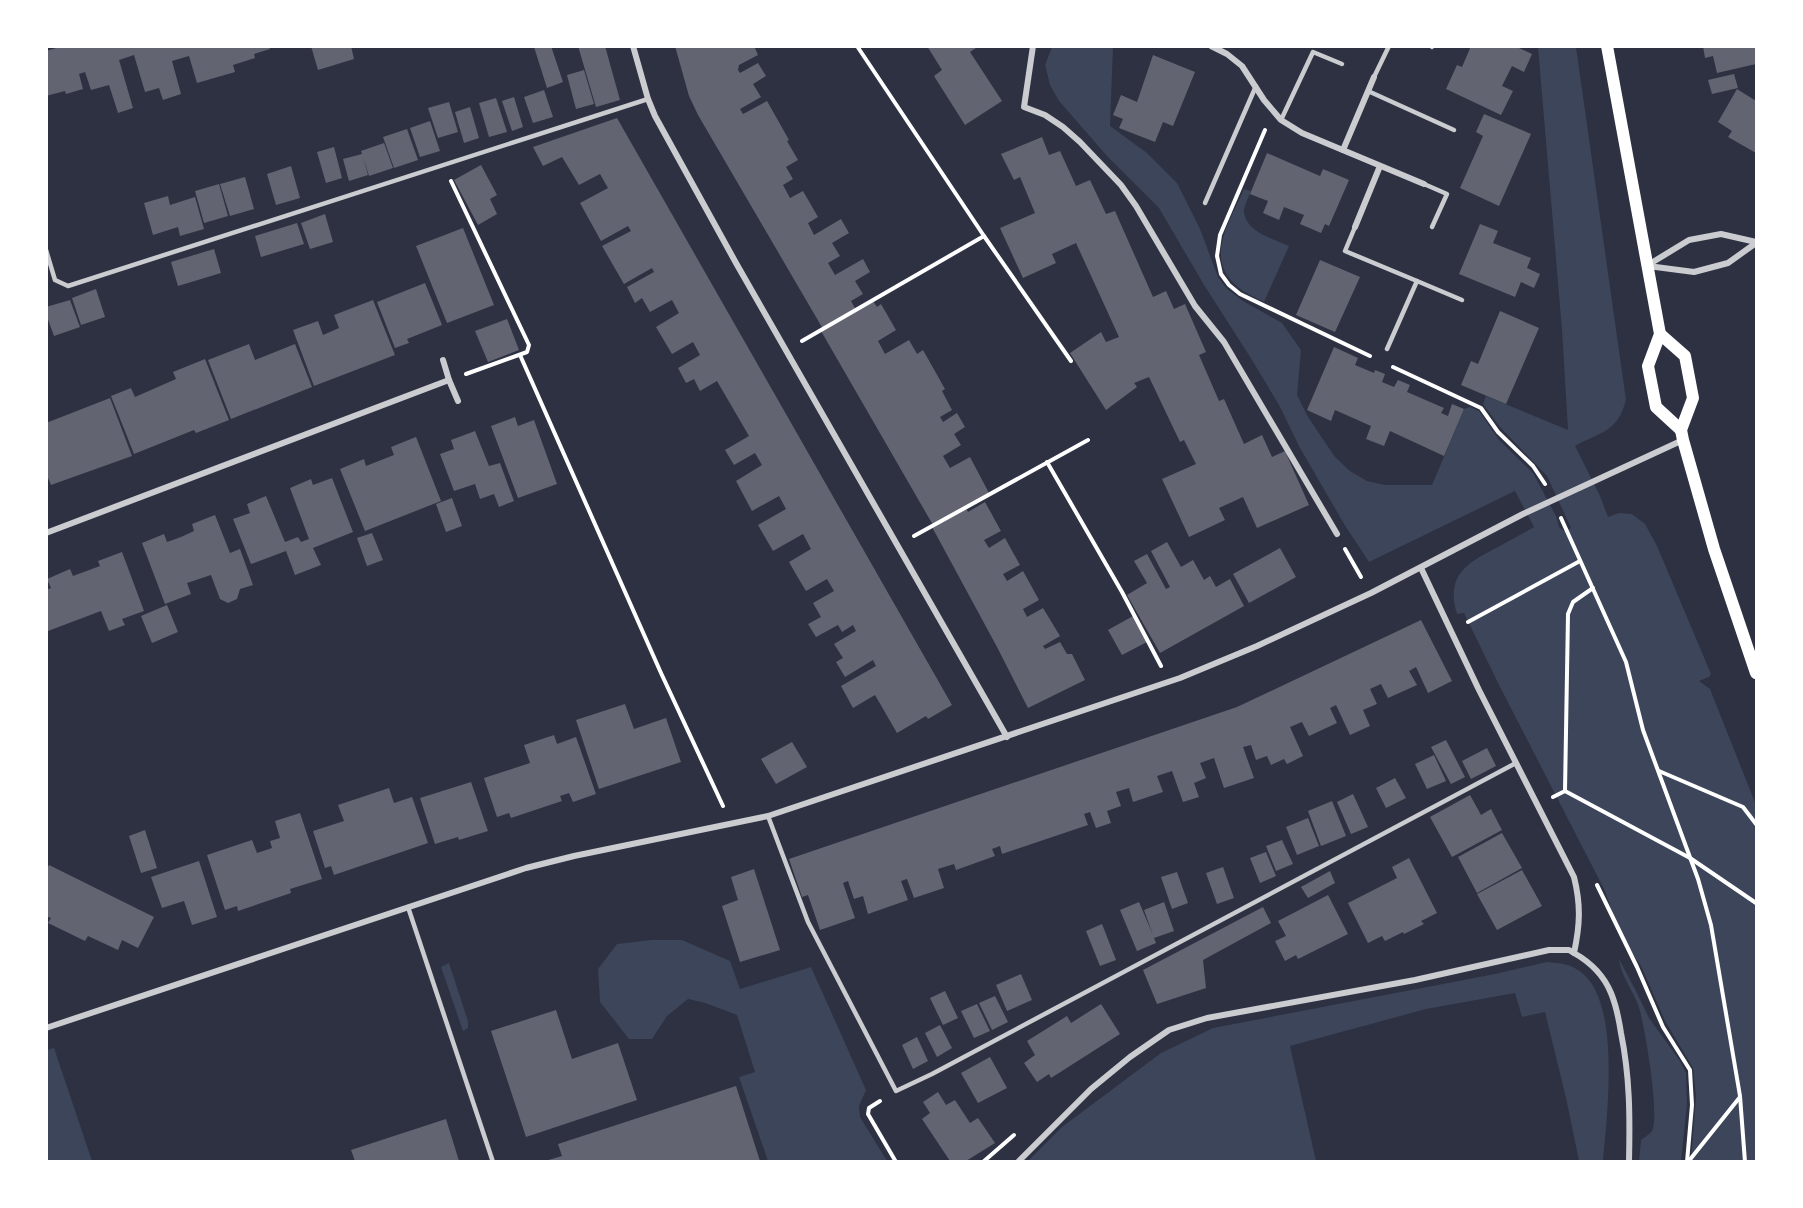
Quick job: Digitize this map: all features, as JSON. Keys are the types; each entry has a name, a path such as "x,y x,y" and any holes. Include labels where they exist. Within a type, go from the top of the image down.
{"main road":[{"path":"1607,46 1660,334 1648,366 1656,406 1682,435 1714,549 1756,673"},
{"path":"1660,334 1685,356 1694,398 1682,435"}],"street":[{"path":"633,46 655,116 718,231 1007,737"},
{"path":"1033,46 1024,107 1045,115 1063,127 1121,185 1147,224 1195,306 1224,342 1337,534"},
{"path":"1211,46 1227,54 1242,66 1281,120 1302,133 1424,184"},
{"path":"1343,150 1374,77"},
{"path":"1355,227 1380,166"},
{"path":"1648,266 1689,240 1721,234 1756,243"},
{"path":"1648,266 1694,272 1728,263 1756,243"},
{"path":"443,360 448,380 458,401"},
{"path":"46,533 448,380"},
{"path":"46,1028 526,868 768,816 1169,682 1257,646 1371,593 1682,435"},
{"path":"1421,568 1574,878 1580,914 1574,953"},
{"path":"1018,1161 1091,1089 1130,1057 1169,1030 1208,1018 1415,980 1549,950 1569,950 1585,959 1601,976 1611,993 1628,1064 1629,1161"}],"lane":[{"path":"1374,77 1389,46"},
{"path":"1281,120 1313,52 1341,64"},
{"path":"1205,203 1256,86"},
{"path":"1368,91 1454,130"},
{"path":"46,250 56,280 68,286 648,99"},
{"path":"1424,184 1447,194 1432,227"},
{"path":"1355,227 1345,251 1462,300"},
{"path":"1387,349 1417,281"},
{"path":"768,816 808,921 896,1091 1516,763"},
{"path":"408,907 492,1161"}],"path":[{"path":"857,46 1071,361"},
{"path":"1273,111 1220,235 1217,256 1221,274 1229,285 1240,294 1481,408 1498,432 1542,478"},
{"path":"443,164 529,345 527,352 448,380"},
{"path":"786,350 984,236"},
{"path":"1382,362 1387,349"},
{"path":"520,355 656,662 731,824"},
{"path":"898,545 1088,440"},
{"path":"1047,462 1122,592 1169,682"},
{"path":"1559,514 1626,662 1643,730 1690,858 1711,925 1740,1096 1745,1161"},
{"path":"1337,534 1371,593"},
{"path":"1451,631 1580,561"},
{"path":"1564,791 1568,615 1573,602 1593,588"},
{"path":"1658,771 1743,807 1756,824"},
{"path":"1553,797 1564,791"},
{"path":"1564,791 1690,858 1756,903"},
{"path":"896,1091 869,1108 868,1114 896,1161"},
{"path":"1688,1161 1740,1096"}],"shaded area":[{"path":"1052,47 1113,47 1110,126 1147,153 1177,183 1200,229 1218,277 1227,289 1282,323 1301,350 1297,395 1308,417 1335,457 1350,471 1367,481 1385,485 1432,485 1464,409 1470,407 1479,411 1499,440 1533,473 1556,516 1559,527 1564,531 1571,528 1547,476 1499,426 1483,404 1486,396 1568,430 1562,330 1538,47 1576,47 1626,400 1613,425 1601,434 1575,446 1608,517 1619,513 1632,514 1645,524 1657,546 1711,674 1699,681 1710,689 1756,805 1756,1161 1691,1161 1696,1096 1693,1068 1665,1021 1641,966 1616,929 1604,889 1464,613 1457,614 1454,590 1461,572 1476,559 1534,527 1515,491 1369,562 1300,448 1279,405 1159,208 1107,156 1059,101 1050,85 1045,65"},
{"path":"1244,189 1251,191 1244,210 1249,224 1260,233 1289,246 1264,302 1243,291 1230,280 1223,268 1222,242"},
{"path":"651,940 682,940 730,961 740,989 811,967 866,1090 859,1106 860,1117 887,1161 768,1161 739,1077 755,1072 737,1015 688,999 667,1016 652,1039 629,1039 600,1002 598,969 617,944"},
{"path":"1619,959 1649,1018 1686,1073 1687,1104 1681,1161 1639,1161 1641,1140 1652,1131 1654,1122 1653,1091 1640,1011 1622,972"},
{"path":"1547,962 1570,966 1582,973 1594,988 1602,1009 1609,1062 1603,1161 1579,1161 1545,1012 1522,1017 1515,993 1426,1009 1290,1046 1316,1161 1028,1161 1062,1127 1161,1053 1213,1028"},
{"path":"449,963 468,1021 468,1028 463,1031 441,967"},
{"path":"54,1048 92,1161 47,1161 47,1050"}],"building":[{"path":"63,46 269,46 270,49 254,54 255,58 233,65 235,72 197,83 189,56 172,61 181,94 163,100 159,88 145,92 134,55 119,60 133,108 118,113 109,85 91,90 85,72 79,74 83,89 46,96 46,51"},
{"path":"311,46 351,46 354,59 318,70"},
{"path":"551,46 563,82 547,88 534,47"},
{"path":"578,46 605,46 620,100 596,107"},
{"path":"675,46 740,46 740,48 754,46 758,55 739,65 738,70 740,73 758,63 766,76 753,84 761,97 740,109 743,114 767,101 798,160 786,167 793,179 783,185 790,198 803,191 818,217 808,223 814,235 841,219 849,233 832,243 840,256 828,263 835,275 863,259 870,272 855,281 863,294 851,301 856,310 823,329 698,115 689,96"},
{"path":"927,46 979,46 970,52 1002,101 965,125 934,76 942,70"},
{"path":"1471,46 1520,46 1519,48 1532,54 1524,72 1512,66 1502,86 1513,91 1501,115 1446,89 1457,65 1462,67"},
{"path":"1703,46 1756,46 1756,64 1717,73 1713,56 1705,58"},
{"path":"1153,55 1195,72 1173,126 1163,122 1155,142 1119,128 1123,119 1113,115 1121,95 1137,102"},
{"path":"584,70 594,104 576,109 567,75"},
{"path":"1734,74 1738,88 1712,94 1708,80"},
{"path":"1737,89 1756,101 1756,153 1728,137 1732,131 1718,122"},
{"path":"544,90 553,117 533,123 524,97"},
{"path":"514,97 523,127 512,131 502,101"},
{"path":"496,98 507,132 489,137 479,103"},
{"path":"449,102 458,132 438,138 428,108"},
{"path":"470,107 479,138 464,143 455,112"},
{"path":"1484,114 1531,134 1499,206 1460,188 1483,136 1476,132"},
{"path":"617,118 952,705 928,719 926,716 897,733 875,695 853,708 841,686 876,666 873,660 845,677 836,662 843,658 834,644 856,631 853,625 842,632 838,625 816,637 808,624 821,617 813,603 834,591 827,579 806,591 789,562 811,549 803,534 773,551 758,525 786,509 779,496 752,511 736,481 762,465 755,453 734,465 725,450 749,436 717,381 700,391 694,379 686,383 678,368 700,355 693,342 672,354 656,327 679,313 672,300 650,312 642,298 635,303 627,287 654,272 652,268 624,284 602,246 631,231 628,226 601,241 580,203 608,188 600,174 579,185 562,157 543,166 533,147"},
{"path":"430,121 440,151 420,157 410,128"},
{"path":"407,129 418,160 394,168 383,137"},
{"path":"1042,137 1049,155 1060,151 1076,186 1090,180 1106,214 1115,211 1153,297 1166,291 1174,309 1185,304 1206,352 1199,355 1219,401 1224,399 1244,444 1262,435 1272,457 1285,451 1309,505 1257,528 1243,497 1219,508 1225,520 1189,537 1162,479 1196,464 1184,440 1180,442 1149,377 1134,383 1137,387 1106,410 1070,353 1101,332 1106,342 1119,337 1076,243 1052,254 1056,263 1023,278 1000,228 1035,213 1020,177 1014,180 1001,154"},
{"path":"384,143 393,168 369,176 363,157 368,175 349,181 343,159 362,154 361,151"},
{"path":"334,147 342,178 326,183 317,152"},
{"path":"1267,153 1320,176 1323,169 1349,180 1329,226 1325,224 1321,233 1300,224 1304,215 1284,207 1279,220 1263,213 1268,201 1250,194"},
{"path":"481,165 497,195 490,199 497,214 478,225 454,180"},
{"path":"291,166 300,198 276,205 267,174"},
{"path":"245,177 254,209 230,216 220,184"},
{"path":"219,184 228,216 204,223 195,191"},
{"path":"168,196 170,205 195,197 204,229 180,236 178,227 153,235 144,203"},
{"path":"325,214 333,242 310,249 301,223"},
{"path":"297,223 304,244 261,257 255,236"},
{"path":"1480,224 1498,231 1493,243 1531,258 1527,268 1540,274 1534,288 1521,282 1515,297 1459,274"},
{"path":"463,228 494,305 447,323 416,246"},
{"path":"214,249 221,273 178,286 171,262"},
{"path":"1320,260 1360,277 1335,332 1296,315"},
{"path":"425,283 442,325 407,339 409,343 395,348 377,302"},
{"path":"96,289 105,317 81,325 72,298"},
{"path":"70,300 80,327 54,336 46,314 46,307"},
{"path":"373,300 395,355 314,386 293,330 318,321 323,335 339,328 334,315"},
{"path":"873,301 877,307 881,304 896,330 878,341 885,354 909,340 917,354 923,350 945,389 942,391 952,410 940,417 943,422 957,413 965,427 954,434 961,445 943,456 950,468 970,457 989,493 933,525 821,331"},
{"path":"1500,311 1539,328 1506,404 1461,385 1471,361 1478,364"},
{"path":"507,319 519,350 488,362 475,331"},
{"path":"249,344 255,360 295,344 312,387 231,419 208,360"},
{"path":"1334,347 1358,358 1355,365 1374,373 1375,370 1385,374 1382,382 1394,387 1398,380 1410,385 1407,392 1444,408 1441,413 1448,416 1452,404 1464,409 1444,456 1390,431 1384,446 1366,439 1371,426 1335,410 1331,421 1307,410"},
{"path":"205,359 229,420 196,433 194,430 134,454 111,396 131,388 135,397 176,379 173,372"},
{"path":"110,398 132,456 51,485 46,473 46,423"},
{"path":"515,417 518,426 534,420 557,484 518,498 491,426"},
{"path":"475,431 489,466 500,463 514,501 499,507 494,494 480,499 475,484 454,491 440,454 454,449 451,440"},
{"path":"416,437 441,501 365,531 340,469 364,459 366,466 394,455 391,447"},
{"path":"332,478 353,532 313,548 321,565 295,575 286,551 251,564 233,519 250,513 247,504 266,496 285,542 298,537 301,542 309,539 290,488 311,479 313,485"},
{"path":"452,498 462,526 446,532 436,504"},
{"path":"985,502 1001,531 984,540 989,548 1005,538 1020,565 1003,574 1007,581 1023,571 1039,600 1023,609 1027,617 1043,608 1060,636 1043,646 1045,649 1060,642 1067,654 1072,654 1085,680 1028,708 932,527 966,508 968,512"},
{"path":"215,515 230,553 240,549 253,585 240,589 237,599 228,603 220,599 211,575 187,583 191,594 165,604 142,543 164,534 167,542 181,537 194,531 192,524"},
{"path":"372,533 383,560 367,566 357,538"},
{"path":"1167,542 1181,567 1193,560 1204,580 1210,576 1216,587 1230,579 1244,606 1160,653 1127,595 1147,583 1134,561 1147,554 1166,589 1170,587 1151,551"},
{"path":"1280,548 1296,577 1249,603 1233,574"},
{"path":"122,552 144,611 122,619 125,625 109,631 101,611 48,631 46,590 51,588 47,579 70,569 73,576 100,566 98,561"},
{"path":"167,605 178,632 152,643 141,616"},
{"path":"1133,616 1147,642 1122,655 1108,630"},
{"path":"1421,620 1452,681 1428,693 1416,667 1409,671 1417,685 1388,698 1381,684 1370,689 1377,704 1363,710 1370,726 1350,735 1336,705 1330,708 1337,723 1309,736 1302,722 1290,727 1303,756 1287,764 1284,759 1271,765 1267,756 1256,760 1251,745 1243,747 1254,778 1224,788 1214,758 1200,763 1206,778 1194,783 1199,797 1183,802 1172,771 1157,776 1163,792 1133,802 1129,788 1116,792 1121,806 1107,811 1111,823 1096,828 1090,812 1084,814 1088,825 1002,854 1000,846 992,849 995,856 956,870 954,864 938,869 944,888 914,898 907,879 901,881 908,900 868,914 863,896 854,899 848,881 843,883 855,918 820,930 808,895 802,897 789,859 1237,707"},
{"path":"625,704 634,729 666,718 681,762 599,789 576,720"},
{"path":"554,735 557,744 576,737 596,794 573,802 569,793 560,796 562,801 511,818 509,813 497,817 484,778 530,763 524,745"},
{"path":"1446,740 1465,777 1451,784 1431,747"},
{"path":"792,742 807,767 776,784 761,759"},
{"path":"1487,748 1496,766 1471,779 1462,761"},
{"path":"1434,755 1446,781 1427,789 1415,764"},
{"path":"1395,778 1406,798 1386,808 1376,788"},
{"path":"471,782 488,831 459,840 458,837 435,844 420,798"},
{"path":"389,788 394,803 412,797 428,843 334,875 331,866 325,868 313,831 344,821 338,805"},
{"path":"1353,794 1368,827 1351,834 1337,802"},
{"path":"1470,795 1481,815 1491,809 1502,830 1452,857 1430,817"},
{"path":"1332,801 1346,836 1321,846 1308,811"},
{"path":"300,813 322,879 290,889 291,893 238,911 237,906 225,910 207,855 252,840 257,853 272,848 270,841 280,838 275,821"},
{"path":"1308,818 1319,846 1297,855 1286,827"},
{"path":"145,830 157,868 141,873 129,836"},
{"path":"1502,833 1522,868 1477,893 1458,857"},
{"path":"1282,840 1293,864 1276,871 1266,846"},
{"path":"1266,852 1276,876 1260,883 1250,858"},
{"path":"1409,858 1437,913 1421,921 1424,924 1404,934 1403,932 1385,941 1382,936 1368,943 1348,903 1397,878 1392,867"},
{"path":"199,861 217,917 192,925 184,901 162,908 151,877"},
{"path":"49,865 154,917 138,948 122,940 118,950 88,936 85,941 48,923 51,918 46,916 46,870"},
{"path":"1223,867 1234,898 1217,904 1206,873"},
{"path":"754,869 780,950 740,962 722,906 738,900 731,877"},
{"path":"1522,870 1542,906 1497,930 1477,894"},
{"path":"1330,871 1335,883 1308,898 1301,887"},
{"path":"1177,872 1188,903 1172,909 1161,877"},
{"path":"1328,895 1348,934 1298,959 1296,955 1285,961 1275,941 1286,936 1278,921"},
{"path":"1139,902 1153,935 1144,910 1164,902 1174,931 1154,938 1156,943 1137,951 1120,910"},
{"path":"1263,907 1271,923 1203,960 1206,988 1157,1004 1143,970"},
{"path":"1102,924 1116,960 1100,966 1086,931"},
{"path":"1021,974 1032,1000 1007,1011 996,985"},
{"path":"945,991 958,1018 943,1025 930,998"},
{"path":"995,996 1008,1022 992,1030 979,1003"},
{"path":"977,1004 990,1031 974,1038 961,1011"},
{"path":"1101,1004 1120,1034 1051,1078 1049,1074 1037,1082 1024,1063 1035,1055 1027,1041 1067,1016 1071,1023"},
{"path":"556,1010 572,1059 618,1043 637,1100 526,1137 491,1031"},
{"path":"940,1025 952,1048 937,1057 925,1033"},
{"path":"917,1037 928,1061 913,1069 902,1045"},
{"path":"990,1057 1007,1088 978,1103 961,1073"},
{"path":"736,1086 760,1161 545,1161 562,1156 558,1144"},
{"path":"938,1092 946,1105 955,1100 970,1123 978,1118 995,1143 966,1161 950,1161 922,1119 930,1113 923,1102"},
{"path":"446,1119 459,1161 355,1161 351,1150"}]}
